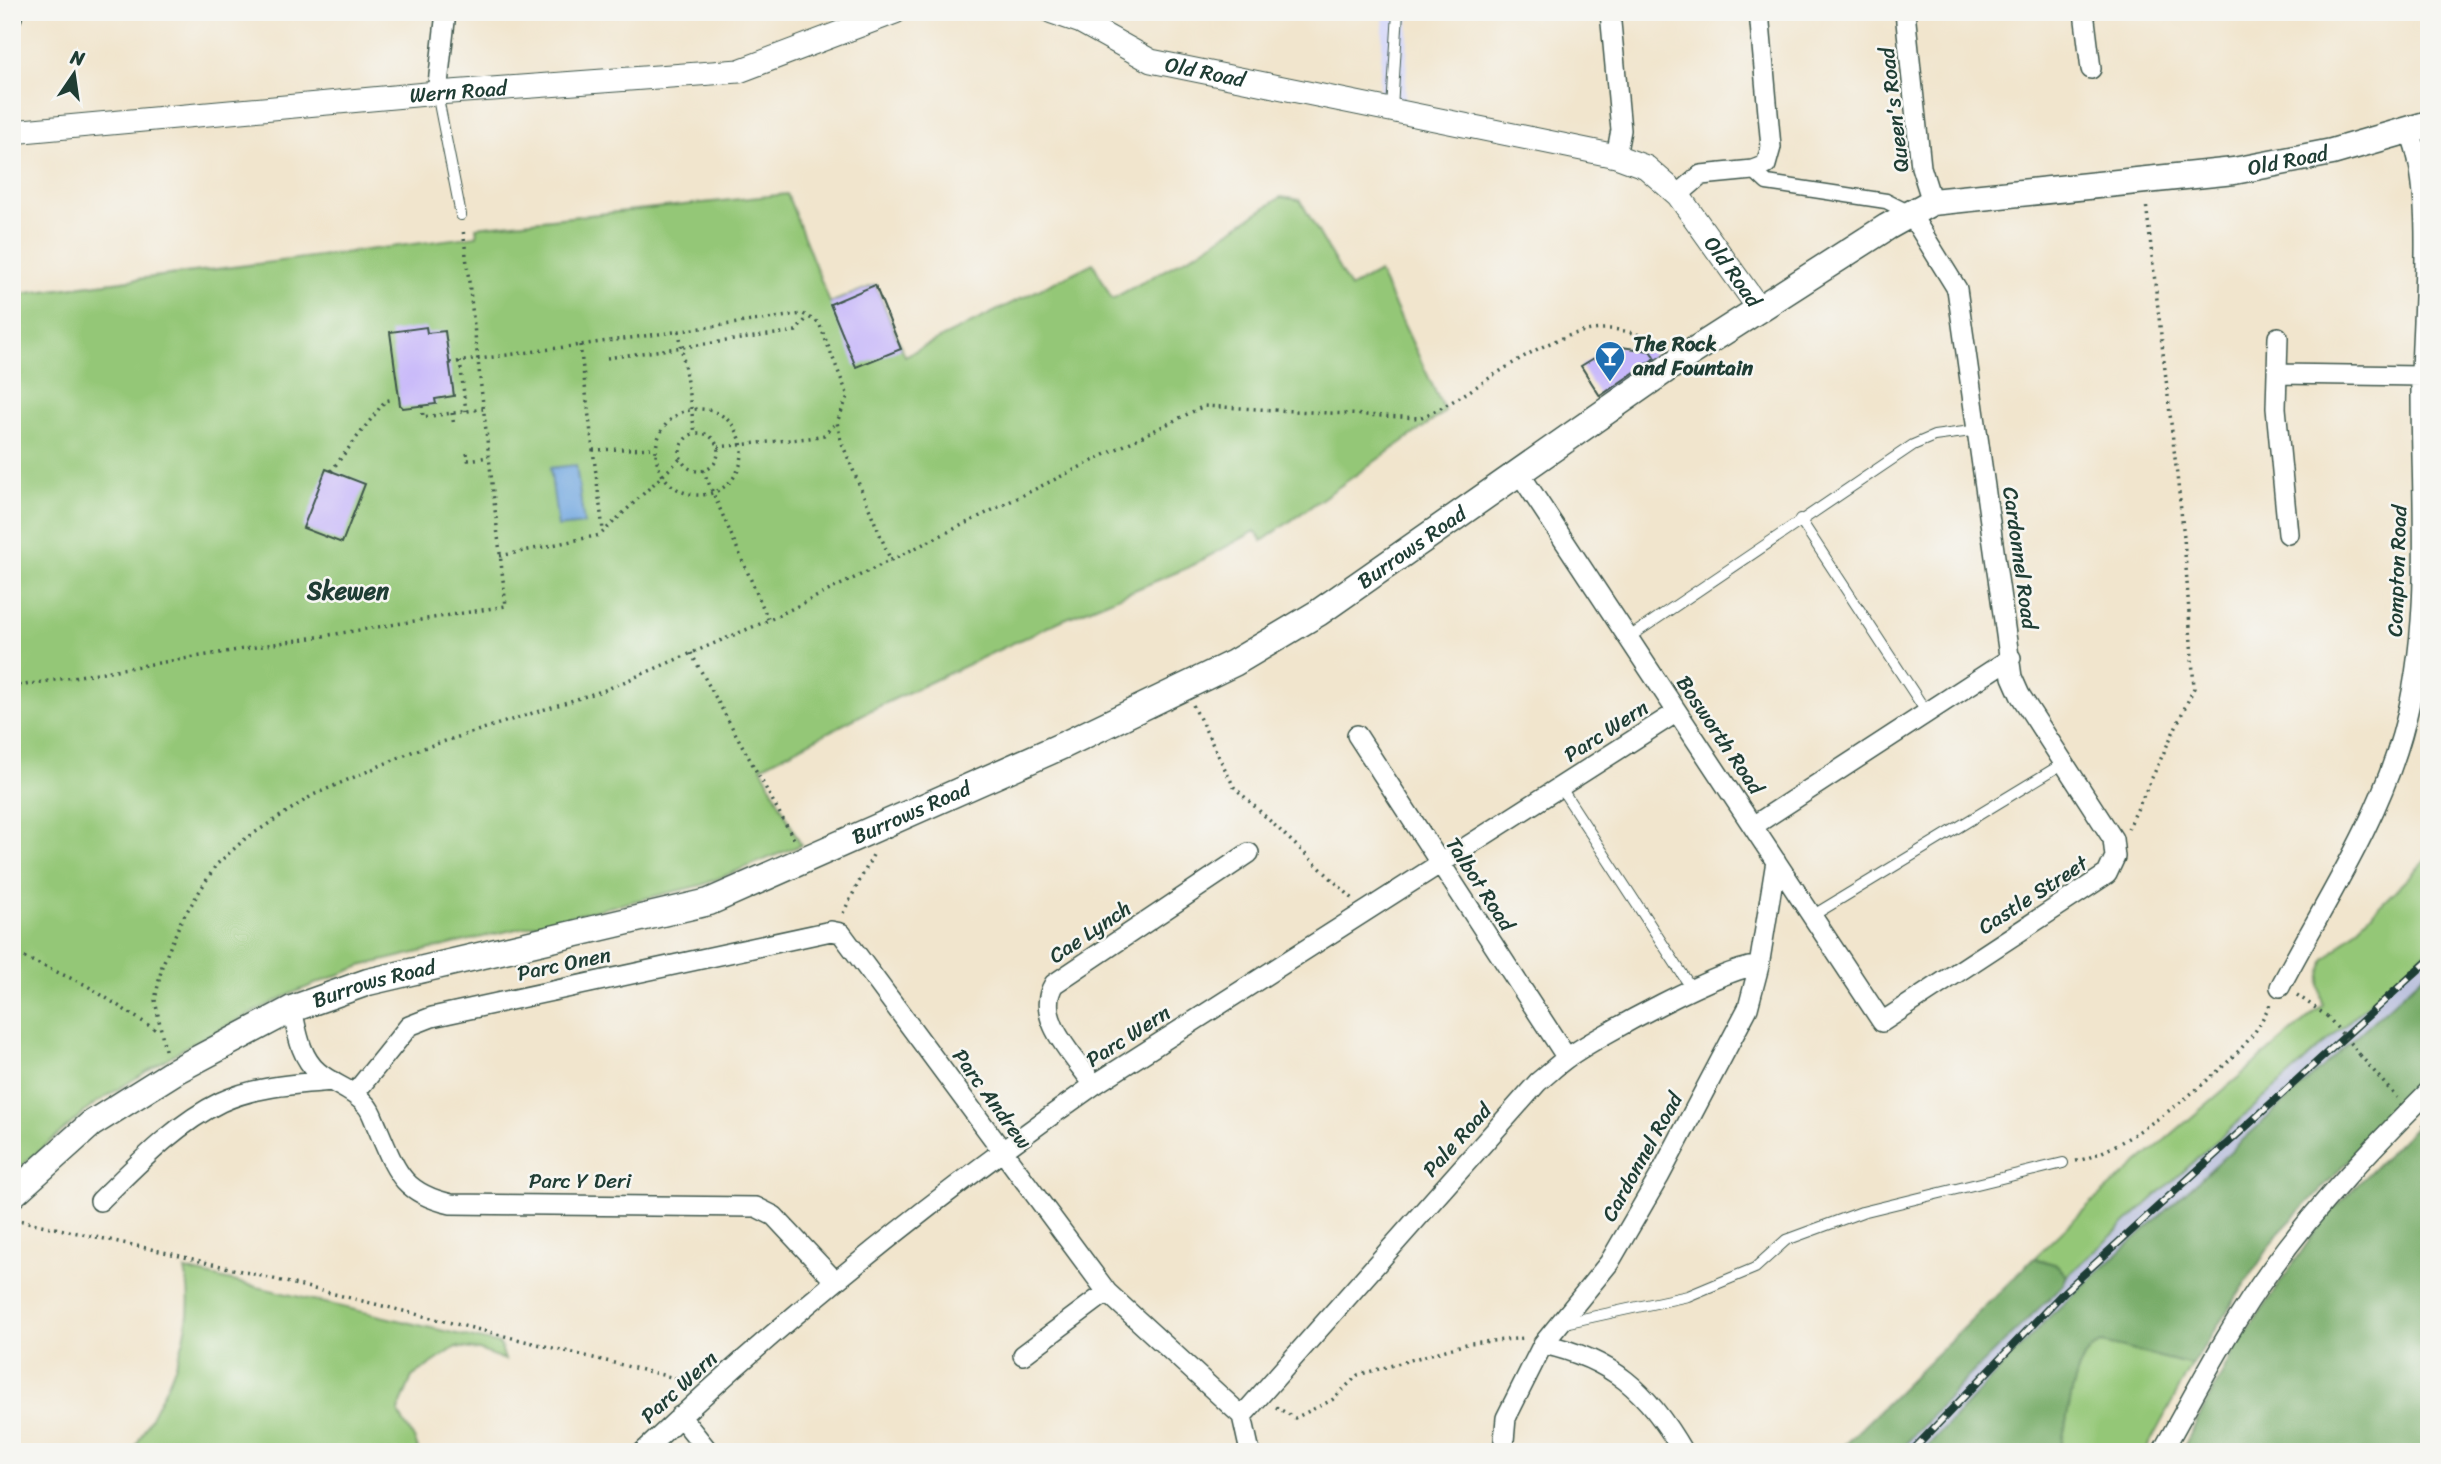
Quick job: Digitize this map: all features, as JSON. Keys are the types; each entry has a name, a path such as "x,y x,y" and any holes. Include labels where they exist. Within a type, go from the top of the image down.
{"main road":[{"name":"Old Road","path":"1759,310 1921,208 2279,164 2419,127"},
{"name":"Burrows Road","path":"12,1195 91,1124 177,1070 292,1009 368,982 709,902 894,822 1234,663 1318,613 1678,361 1759,310"}],"street":[{"path":"437,93 446,12"},
{"name":"Wern Road","path":"12,132 437,93 739,71 895,12"},
{"name":"Old Road","path":"1052,12 1082,22 1151,61 1616,156 1646,167 1678,195 1759,310"},
{"path":"1610,12 1621,130 1616,156"},
{"path":"1678,195 1701,175 1754,170 1766,165 1771,147 1759,12"},
{"name":"Queen's Road","path":"1906,12 1921,167 1921,208"},
{"path":"2084,12 2091,69"},
{"name":"Compton Road","path":"2280,987 2378,801 2393,765 2415,671 2426,581 2425,423 2421,376 2426,247 2417,150 2419,127"},
{"path":"1754,170 1768,183 1921,208"},
{"name":"Cardonnel Road","path":"1753,826 2011,658 1957,289 1921,208"},
{"path":"2278,337 2276,408 2288,534"},
{"path":"2277,374 2421,376"},
{"name":"Bosworth Road","path":"1520,474 1882,1021"},
{"name":"Castle Street","path":"1882,1021 2107,874 2115,857 2113,839 2020,695 2012,677 2011,658"},
{"name":"Parc Wern","path":"643,1452 710,1387 834,1280 1002,1150 1094,1085 1677,712"},
{"name":"Talbot Road","path":"1357,735 1567,1058"},
{"name":"Cae Lynch","path":"1094,1085 1048,1017 1046,996 1054,984 1249,853"},
{"name":"Cardonnel Road","path":"1503,1452 1506,1418 1543,1344 1609,1263 1748,1008 1759,966 1776,861"},
{"name":"Parc Onen","path":"355,1093 409,1026 432,1017 831,930 841,933"},
{"name":"Parc Andrew","path":"841,933 1107,1292"},
{"name":"Pale Road","path":"1242,1416 1538,1082 1567,1058 1692,989 1749,965 1759,966"},
{"path":"292,1009 301,1049 317,1072 355,1093"},
{"path":"100,1201 174,1133 221,1102 275,1086 332,1080"},
{"path":"2162,1452 2217,1352 2272,1268 2328,1198 2429,1091"},
{"name":"Parc Y Deri","path":"355,1093 369,1107 396,1172 409,1187 429,1199 451,1204 756,1207 774,1216 834,1280"},
{"path":"1023,1355 1107,1292 1242,1416 1250,1452"},
{"path":"1543,1344 1593,1358 1627,1380 1668,1425 1683,1452"},
{"path":"680,1416 709,1452"}],"lane":[{"path":"1392,110 1398,12"},
{"path":"437,93 461,215"},
{"path":"1628,638 1913,445 1934,436 1979,430"},
{"path":"1800,519 1927,713"},
{"path":"1812,916 2064,763"},
{"path":"1561,788 1692,989"},
{"path":"1557,1325 1688,1296 1755,1268 1786,1240 1851,1216 2063,1163"}],"path":[{"path":"2115,857 2194,688 2184,537 2143,180"},
{"path":"12,687 506,606 461,215"},
{"path":"450,363 803,314 819,323 848,396 837,422 824,435 718,447"},
{"path":"607,358 796,331 808,317"},
{"path":"177,1070 167,1056 159,1032 155,1000 162,966 181,921 216,865 245,839 313,795 371,767 606,690 769,620 1205,407 1419,418 1443,408 1500,370 1578,332 1609,329 1660,341 1678,361"},
{"path":"679,331 695,433"},
{"path":"580,345 603,532"},
{"path":"460,361 466,411"},
{"path":"331,471 385,401 394,399"},
{"path":"422,406 423,417 484,409"},
{"path":"691,410 718,413 729,421 742,444 742,457 733,478 713,492 685,492 663,474 656,448 667,423 691,410"},
{"path":"452,413 454,426"},
{"path":"837,422 841,441 891,561"},
{"path":"500,556 603,532 681,458 684,439 695,433 712,437 718,447 715,462 703,470 692,470 681,458"},
{"path":"593,450 656,448"},
{"path":"467,453 468,460 489,457"},
{"path":"703,470 769,620"},
{"path":"691,653 806,861"},
{"path":"1184,687 1234,788 1364,910"},
{"path":"841,933 844,908 894,822"},
{"path":"12,952 86,985 159,1032"},
{"path":"2063,1163 2090,1158 2138,1134 2227,1064 2252,1037 2280,987 2308,1001 2327,1016 2408,1112"},
{"path":"12,1219 445,1320 710,1387"},
{"path":"1259,1397 1295,1418 1332,1401 1358,1375 1470,1343 1531,1338 1543,1344"}],"shaded area":[{"path":"1384,12 1409,12 1405,100 1379,95"},
{"path":"2429,949 2429,970 2049,1317 1922,1452 1898,1452 1968,1377 2063,1285 2067,1276"}],"green space":[{"path":"787,194 830,303 875,285 905,356 1093,263 1112,299 1198,252 1281,197 1300,200 1350,288 1379,272 1445,412 1262,541 1255,531 1187,568 1060,621 873,709 761,767 801,845 702,885 361,966 290,994 187,1046 93,1105 12,1174 12,295 477,236 476,227"},
{"path":"2429,857 2429,949 2067,1276 2057,1265 2034,1258 2090,1204 2323,1005 2319,985 2324,961"},
{"path":"2429,970 2429,1077 2278,1234 2192,1365 2103,1343 2087,1354 2080,1367 2059,1452 1922,1452 2049,1317"},
{"path":"2429,1113 2429,1452 2181,1452 2236,1347 2326,1216"},
{"path":"2034,1258 2057,1265 2067,1276 2063,1285 1968,1377 1898,1452 1837,1452"},
{"path":"185,1270 500,1344 505,1360 479,1350 456,1347 412,1377 398,1411 416,1443 418,1449 414,1452 133,1452 176,1364 183,1342 189,1295"},
{"path":"2103,1343 2192,1365 2145,1452 2059,1452 2080,1367 2087,1354"}],"water":[{"path":"576,465 584,524 558,527 550,468"}],"building":[{"path":"875,285 901,349 856,367 830,304"},
{"path":"426,327 427,333 445,331 454,396 435,399 436,404 403,408 400,405 390,332"},
{"name":"The Rock and Fountain","path":"1614,346 1650,351 1655,358 1600,396 1581,366"},
{"path":"326,469 365,484 342,543 303,528"}],"railway":[{"path":"1911,1452 2064,1292 2429,960"}],"place":[{"name":"The Rock and Fountain","path":"1610,383"}],"district":[{"name":"Skewen","path":"348,591"}]}
